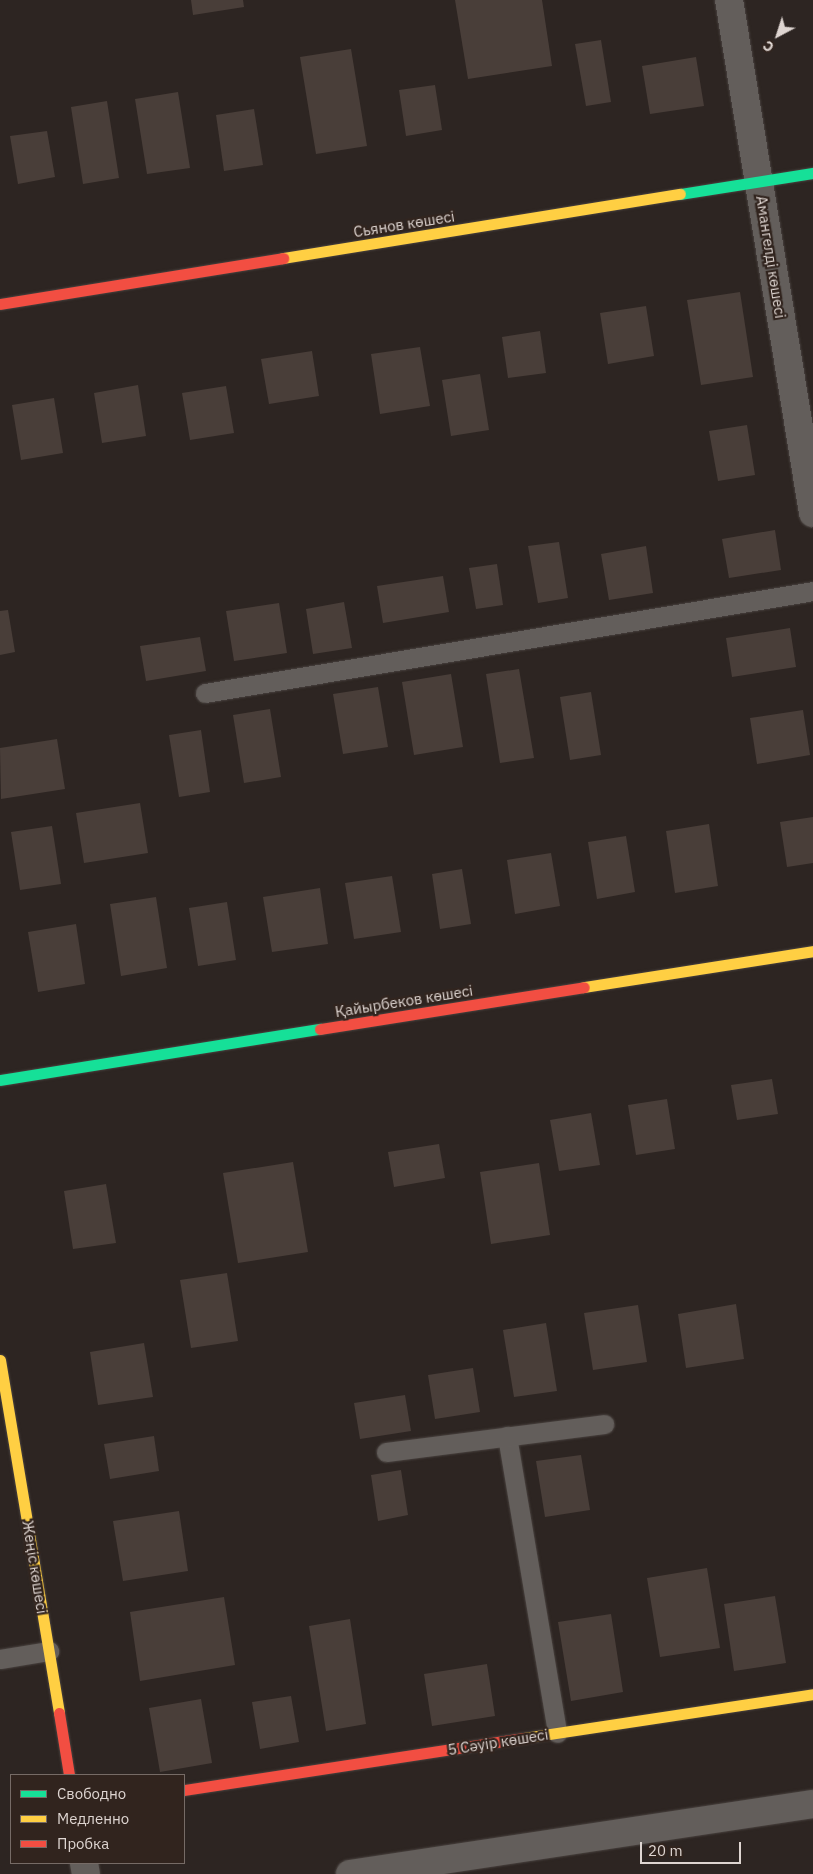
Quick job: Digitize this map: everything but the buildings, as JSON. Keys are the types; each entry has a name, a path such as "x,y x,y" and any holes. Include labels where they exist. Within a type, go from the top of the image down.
{"street":[{"name":"Амангелді көшесі","path":"729,0 813,513"},
{"name":"Сьянов көшесі","path":"0,304 813,174"},
{"name":"Қайырбеков көшесі","path":"0,1080 813,951"},
{"name":"Жеңіс көшесі","path":"0,1360 69,1774"},
{"name":"5 Сәуір көшесі","path":"185,1790 813,1694"},
{"path":"350,1874 813,1804"}],"lane":[{"path":"205,692 813,591"},
{"path":"386,1452 604,1424"},
{"path":"507,1436 557,1733"},
{"path":"0,1659 48,1651"}],"traffic: fast":[{"path":"680,194 813,173"},
{"path":"0,1080 320,1029"}],"traffic: slow":[{"path":"283,258 680,194"},
{"path":"584,987 813,951"},
{"path":"0,1360 59,1713"},
{"path":"523,1738 813,1694"}],"traffic: jam":[{"path":"0,304 283,258"},
{"path":"320,1029 584,987"},
{"path":"59,1713 69,1774"},
{"path":"185,1790 523,1738"}]}
